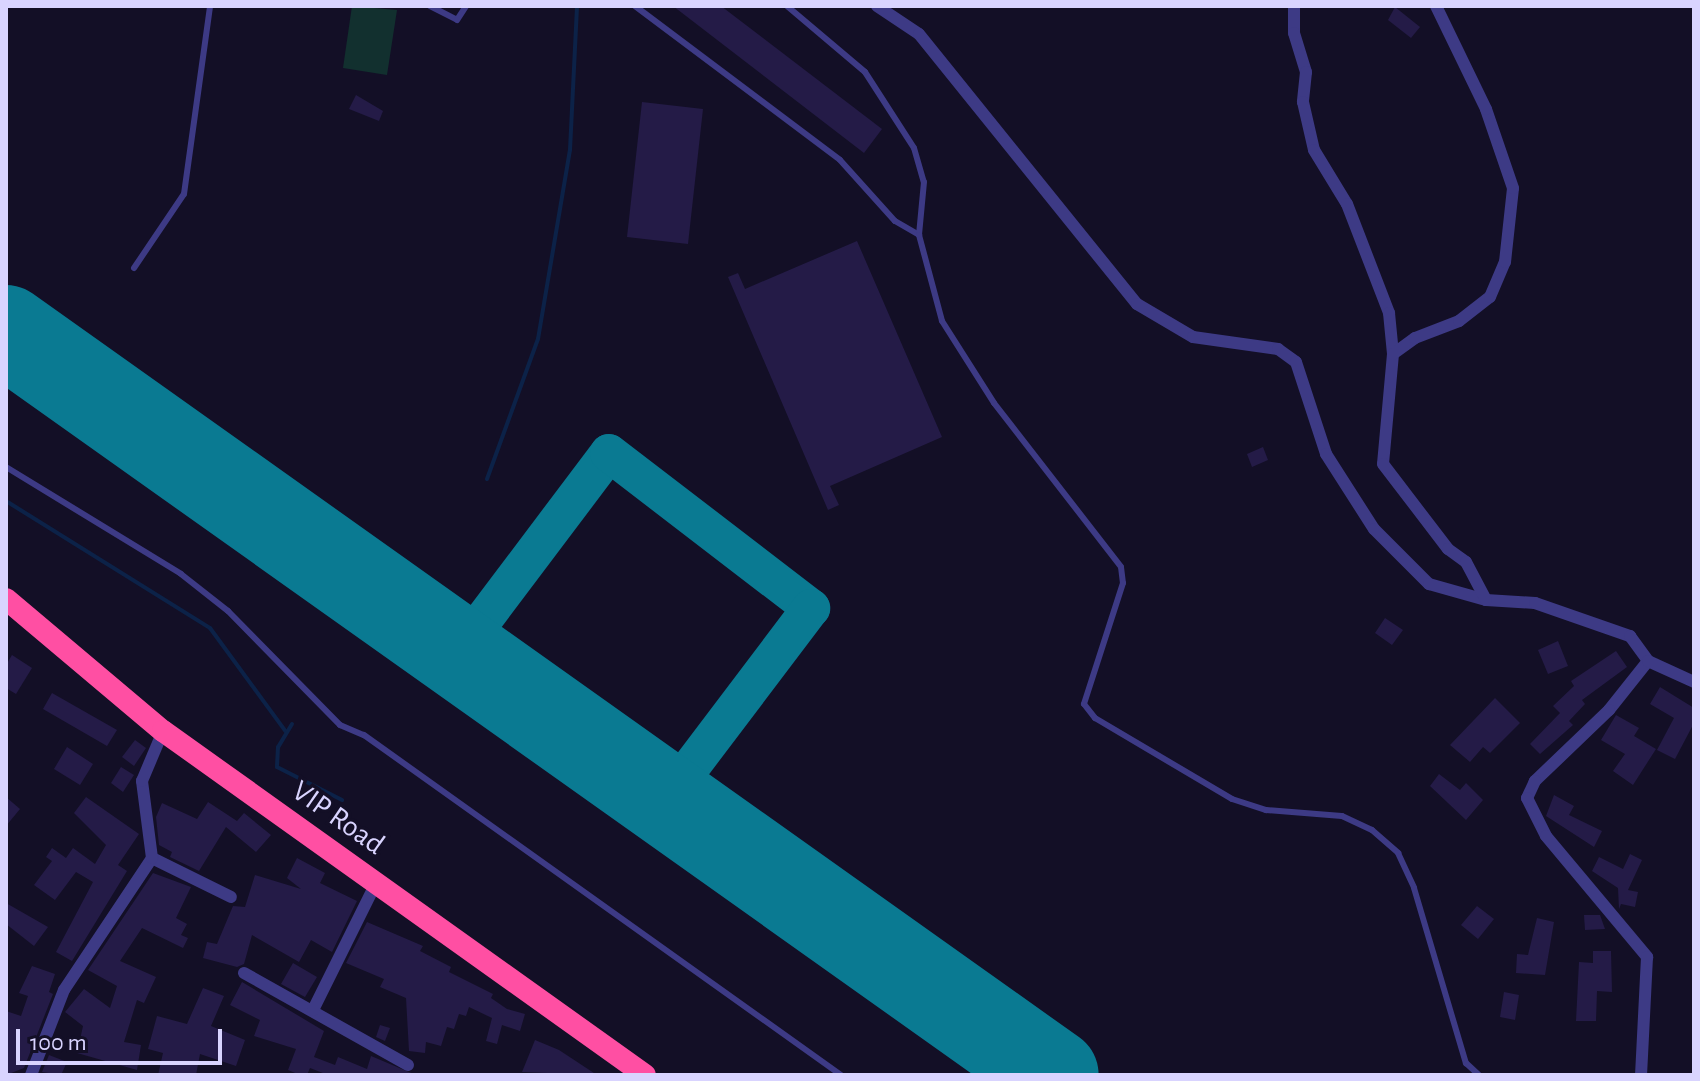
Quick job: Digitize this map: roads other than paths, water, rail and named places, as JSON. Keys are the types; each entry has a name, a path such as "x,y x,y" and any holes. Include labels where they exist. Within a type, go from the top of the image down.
{"highway":[{"name":"VIP Road","path":"6,599 163,731 645,1075"}],"street":[{"path":"877,6 919,34 1137,304 1193,337 1278,349 1296,362 1326,454 1374,529 1429,584 1486,600 1535,603 1630,636 1648,661 1694,682"},
{"path":"1294,6 1294,33 1306,72 1303,102 1314,150 1347,204 1389,313 1393,354 1383,464 1448,549 1466,562 1486,600"},
{"path":"1393,354 1415,338 1459,321 1490,297 1505,262 1513,188 1486,109 1436,6"},
{"path":"1641,1075 1647,957 1546,836 1527,798 1535,781 1609,710 1648,661"},
{"path":"31,1075 64,990 152,858 142,781 163,731"},
{"path":"152,858 231,897"},
{"path":"313,1010 377,881"},
{"path":"244,973 408,1065"}],"lane":[{"path":"134,268 184,194 210,6"},
{"path":"430,6 457,20 466,6"},
{"path":"635,6 840,160 895,221 919,235"},
{"path":"787,6 865,72 914,148 924,182 919,235 929,287 942,321 994,403 1121,567 1123,583 1084,704 1095,718 1232,799 1266,810 1342,816 1372,830 1398,853 1414,888 1466,1063 1479,1075"},
{"path":"6,467 181,574 228,611 340,725 364,735 841,1075"}],"waterway":[{"path":"487,479 538,339 570,150 577,6"},
{"path":"6,501 210,628 286,732"},
{"path":"292,724 278,747 277,767 342,800"}]}
